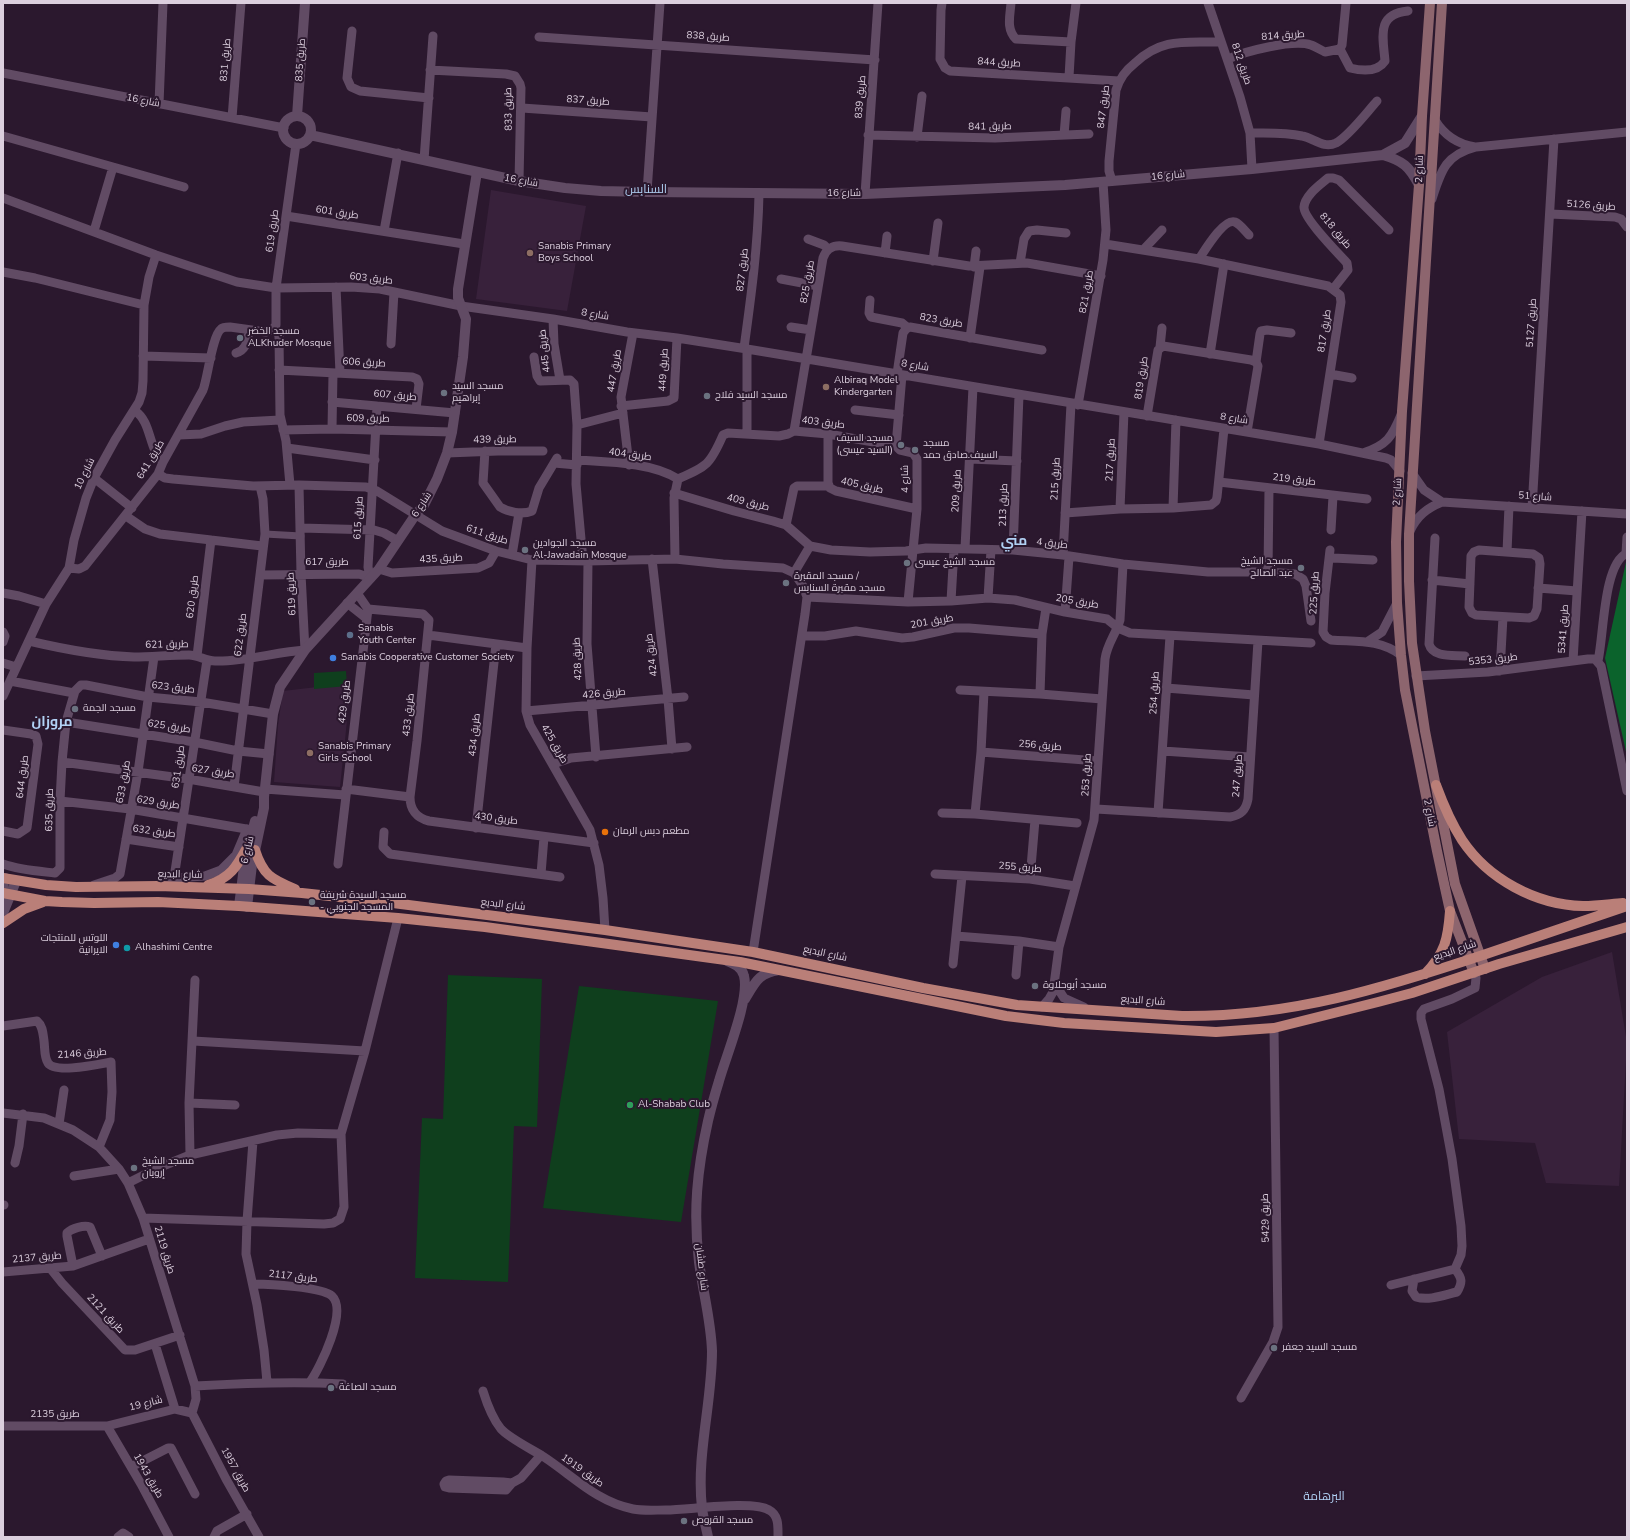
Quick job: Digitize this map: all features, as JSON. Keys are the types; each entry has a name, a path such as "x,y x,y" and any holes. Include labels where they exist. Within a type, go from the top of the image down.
{"main road":[{"name":"شارع 2","path":"1430,3 1422,116 1420,185 1402,411 1396,542 1398,603 1401,655 1424,787 1450,911 1474,973"},
{"name":"شارع 2","path":"1442,3 1412,473 1409,534 1410,610 1416,676 1455,884 1479,956 1485,969"},
{"path":"1436,785 1450,819 1470,850 1491,871 1510,884 1544,899 1563,904 1582,906 1627,904"},
{"path":"201,888 218,882 228,876 252,848 267,875 277,882 302,893"},
{"name":"شارع البديع","path":"4,881 85,887 158,886 245,889 302,893 605,930 753,952 994,1001 1042,1007 1182,1016 1208,1016 1265,1012 1335,999 1379,988 1479,956 1627,904"},
{"path":"7,894 45,901 94,904 158,902 244,906 398,918 485,927 719,959 782,970 934,1002 1031,1020 1216,1032 1274,1028 1412,994 1485,969 1627,927"},
{"path":"3,923 24,909 45,901"},
{"path":"1424,974 1444,950 1449,931 1450,911"}],"street":[{"path":"159,104 163,3"},
{"name":"طريق 831","path":"232,118 241,3"},
{"name":"طريق 835","path":"297,116 305,3"},
{"path":"647,192 660,3"},
{"name":"طريق 839","path":"866,194 868,135 876,60 878,3"},
{"name":"طريق 844","path":"942,3 940,10 940,59 945,68 950,71 1119,81"},
{"path":"1011,3 1009,28 1011,34 1016,39 1072,42"},
{"path":"1070,77 1076,3"},
{"name":"طريق 812","path":"1208,3 1228,60 1250,133 1252,169"},
{"path":"1346,3 1342,45 1340,48 1350,68 1361,70 1376,69 1383,65 1385,61 1382,29 1384,24 1397,12 1408,11"},
{"path":"352,31 348,78 351,87 360,91 429,98"},
{"path":"424,160 433,36"},
{"name":"طريق 838","path":"539,37 876,60"},
{"name":"طريق 847","path":"1108,181 1116,90 1119,81 1126,70 1145,54 1158,46 1173,43 1221,42"},
{"name":"طريق 814","path":"1228,60 1240,54 1261,48 1288,44 1310,44 1325,52 1340,48"},
{"name":"طريق 833","path":"430,70 511,74 515,76 520,84 522,108 519,181"},
{"name":"شارع 16","path":"3,73 284,128"},
{"path":"917,137 922,96"},
{"path":"1250,133 1292,134 1310,138 1316,143 1325,145 1335,143 1343,138 1377,101"},
{"name":"طريق 837","path":"522,108 652,117"},
{"path":"1064,135 1066,111"},
{"path":"297,116 306,119 310,126 310,135 303,142 296,144 285,137 284,128 287,121 297,116"},
{"name":"شارع 16","path":"310,135 398,153 519,181 572,189 601,191 759,194 866,194 1108,181 1252,169 1382,155 1394,151 1406,143 1422,116"},
{"path":"1435,120 1445,134 1452,139 1460,143 1476,147"},
{"path":"1430,207 1439,176 1444,167 1458,153 1476,147 1627,132"},
{"name":"طريق 841","path":"868,135 995,138 1089,134"},
{"path":"3,136 184,187"},
{"name":"طريق 5127","path":"1532,508 1554,139"},
{"name":"طريق 619","path":"290,485 287,448 280,420 279,334 275,325 276,288 296,144"},
{"path":"384,231 398,153"},
{"name":"شارع 16","path":"1382,155 1396,159 1406,165 1420,185"},
{"path":"94,232 113,167"},
{"name":"شارع 6","path":"244,906 245,889 252,848 264,808 264,792 273,714 280,687 306,650 374,574 424,505 437,479 447,453 456,413 466,319 458,298 458,289 464,244 477,172"},
{"name":"طريق 818","path":"1333,289 1349,267 1306,215 1304,208 1310,195 1328,178 1339,180 1389,230"},
{"name":"طريق 821","path":"1074,404 1101,276 1105,244 1108,181"},
{"name":"طريق 827","path":"746,349 754,278 759,194"},
{"path":"3,198 156,255 237,282 276,288"},
{"name":"طريق 5126","path":"1550,214 1615,217 1621,219 1627,227"},
{"name":"طريق 601","path":"286,216 464,244"},
{"path":"1199,258 1212,240 1227,223 1231,221 1236,222 1249,234"},
{"path":"933,261 938,223"},
{"path":"1020,263 1025,236 1029,231 1037,230 1066,233"},
{"path":"1143,250 1162,230"},
{"path":"885,253 887,236"},
{"path":"808,239 824,245 828,249 838,246 977,267 1020,263 1101,276"},
{"path":"1105,244 1199,258 1328,286 1333,289"},
{"name":"طريق 825","path":"806,358 823,258 828,249"},
{"path":"976,252 977,267"},
{"name":"شارع 10","path":"3,696 46,604 69,568 74,540 86,498 94,478 115,440 135,411 142,393 144,305 149,277 156,255"},
{"path":"1210,354 1224,264"},
{"name":"طريق 823","path":"970,338 977,267"},
{"path":"3,272 35,278 144,305"},
{"path":"781,279 818,286"},
{"path":"332,429 332,402 336,373 336,287"},
{"name":"طريق 603","path":"276,288 365,288 394,292 461,306"},
{"name":"طريق 817","path":"1319,444 1341,302 1340,294 1333,289"},
{"path":"392,344 394,292"},
{"path":"870,300 869,313 872,317 902,323 908,328"},
{"name":"شارع 8","path":"461,306 806,358 1019,395 1319,444 1391,460 1400,471"},
{"name":"طريق 445","path":"553,319 554,350 560,380"},
{"path":"236,353 243,350 246,346 249,330 266,332 275,325"},
{"name":"طريق 641","path":"69,568 79,569 84,566 126,516 158,474 163,462 203,390 207,380 211,355 220,330 224,327 230,327 249,330"},
{"path":"791,327 810,330"},
{"name":"طريق 823","path":"900,374 903,333 908,328 912,327 1042,350"},
{"path":"1160,347 1162,328"},
{"path":"1247,432 1258,370 1256,362 1261,331 1267,330 1291,333"},
{"name":"طريق 447","path":"629,465 621,397 633,333"},
{"name":"طريق 449","path":"622,410 674,398 677,338"},
{"name":"طريق 819","path":"1147,416 1160,347 1163,346 1256,362"},
{"path":"746,349 747,434"},
{"path":"143,356 211,355"},
{"name":"طريق 445","path":"534,357 539,380 572,381 574,384 575,395"},
{"name":"طريق 403","path":"794,430 806,358"},
{"name":"طريق 606","path":"279,370 412,377 417,379 419,384 416,409"},
{"path":"896,446 899,415 900,374"},
{"path":"1330,374 1352,378"},
{"name":"طريق 209","path":"965,548 973,387"},
{"name":"طريق 428","path":"575,395 577,426 577,490 585,561 587,644 596,757"},
{"name":"طريق 213","path":"1013,550 1019,395"},
{"name":"طريق 607","path":"332,402 456,413"},
{"name":"طريق 215","path":"1064,612 1066,556 1065,513 1074,404"},
{"name":"طريق 615","path":"374,574 369,572 368,567 377,430 377,406"},
{"path":"577,426 622,410"},
{"path":"855,410 899,415"},
{"path":"135,411 142,418 157,454 163,462"},
{"path":"1363,453 1380,446 1387,441 1394,431 1402,411"},
{"name":"طريق 217","path":"1120,509 1124,412"},
{"path":"179,435 201,434 243,422 280,420"},
{"path":"1173,508 1176,420"},
{"name":"طريق 609","path":"283,430 332,429 452,432"},
{"path":"1065,513 1120,509 1207,506 1216,501 1224,429"},
{"name":"طريق 403","path":"678,479 700,469 711,460 723,435 728,433 779,436 788,434 794,430 828,434 896,446"},
{"name":"طريق 405","path":"828,434 829,486"},
{"name":"شارع 4","path":"896,446 900,450 913,452 917,457 916,509 913,549"},
{"path":"287,448 375,460"},
{"path":"485,451 483,483 500,507 519,513 512,555"},
{"name":"طريق 439","path":"447,453 485,451 543,452"},
{"path":"970,459 1017,461"},
{"name":"طريق 404","path":"519,513 532,512 539,488 555,460 577,463 629,465 654,469 678,479"},
{"path":"1412,473 1424,490 1442,502"},
{"name":"طريق 611","path":"158,474 164,478 191,482 260,486 361,486 372,488 442,531 496,551 532,560 585,561 675,559 783,568 794,573"},
{"path":"94,478 132,508"},
{"path":"675,559 673,511 674,493 678,479"},
{"name":"طريق 219","path":"1219,482 1367,499"},
{"name":"طريق 619","path":"299,485 306,650"},
{"name":"طريق 622","path":"234,787 260,575 262,546 265,534 263,499 260,486"},
{"name":"طريق 405","path":"786,526 794,488 798,486 829,486 836,491 916,509"},
{"path":"1268,572 1269,488"},
{"name":"طريق 409","path":"674,493 734,511 773,520 786,526 810,546"},
{"path":"1332,530 1334,496"},
{"path":"1409,534 1414,523 1421,514 1430,506 1442,502"},
{"name":"شارع 51","path":"1442,502 1627,514"},
{"path":"1506,552 1509,506"},
{"name":"طريق 5341","path":"1582,511 1573,661 1592,658 1598,661"},
{"path":"126,516 145,529 155,533 262,546"},
{"path":"265,534 370,530 381,532 398,541"},
{"path":"1627,536 1627,553 1620,557 1609,580 1601,648 1598,661 1601,666 1627,791"},
{"path":"1435,538 1429,641 1430,648 1438,654 1465,656"},
{"name":"طريق 620","path":"197,656 211,540"},
{"path":"753,952 807,596 803,586 794,573 810,546"},
{"name":"طريق 4","path":"810,546 831,550 870,552 965,548 1013,550 1123,564 1208,572 1268,572 1295,574 1302,579 1306,586 1311,621"},
{"path":"908,602 913,549"},
{"path":"951,601 954,549"},
{"path":"988,598 991,550"},
{"path":"1479,550 1506,552 1533,554 1537,556 1540,564 1536,612 1534,616 1529,618 1476,615 1472,613 1468,607 1471,558 1474,552 1479,550"},
{"name":"طريق 435","path":"374,574 478,568 489,562 496,551"},
{"name":"طريق 225","path":"1366,642 1331,640 1326,638 1323,632 1325,593 1329,554 1334,558 1373,560"},
{"name":"طريق 424","path":"652,559 668,698 672,749"},
{"name":"طريق 425","path":"532,560 527,648 526,711 530,725 590,830 599,865 605,930"},
{"name":"طريق 253","path":"1042,1007 1052,996 1055,984 1059,947 1075,886 1091,835 1096,809 1106,652 1118,628 1121,613 1123,564"},
{"name":"طريق 617","path":"260,575 374,574"},
{"path":"1432,580 1470,584"},
{"path":"1538,588 1577,591"},
{"path":"3,593 46,604"},
{"path":"357,593 367,613"},
{"name":"طريق 205","path":"807,596 908,602 988,598 1015,600 1064,612 1107,619 1118,628 1130,633 1311,643"},
{"path":"348,603 367,613"},
{"path":"1366,642 1382,632 1398,603"},
{"path":"1040,694 1042,634 1046,608"},
{"name":"طريق 433","path":"367,613 423,614 429,620 410,797"},
{"name":"طريق 429","path":"338,864 345,792 367,613"},
{"path":"1500,671 1503,617"},
{"name":"طريق 201","path":"802,636 825,636 856,631 902,638 914,637 954,628 1042,634"},
{"path":"3,632 5,635 3,642"},
{"path":"428,635 527,648"},
{"name":"طريق 254","path":"1158,813 1170,636"},
{"name":"طريق 621","path":"29,641 64,649 132,657 197,656 216,661 249,658 286,651 306,650"},
{"name":"طريق 247","path":"1096,809 1230,817 1237,816 1242,812 1246,806 1258,641"},
{"path":"1366,642 1384,645 1401,655"},
{"name":"طريق 434","path":"476,828 496,644"},
{"name":"طريق 633","path":"85,887 115,878 120,874 130,810 138,772 142,734 154,657"},
{"name":"طريق 631","path":"174,878 184,818 188,779 208,660"},
{"name":"طريق 5353","path":"1416,676 1500,671 1573,661"},
{"path":"3,663 16,667"},
{"path":"10,681 74,693"},
{"name":"طريق 623","path":"74,693 78,687 84,685 148,697 201,702 273,714"},
{"path":"1166,688 1254,695"},
{"path":"960,690 1102,699"},
{"path":"974,814 981,752 984,692"},
{"name":"طريق 635","path":"3,864 25,870 58,871 60,866 60,801 62,762 66,722 74,693"},
{"name":"طريق 426","path":"526,711 684,697"},
{"name":"طريق 625","path":"66,722 194,742 238,752 269,754"},
{"name":"طريق 644","path":"3,730 36,736 38,744 27,828 18,834 3,831"},
{"path":"553,764 566,759 687,747"},
{"path":"1162,751 1250,757"},
{"name":"طريق 256","path":"981,752 1098,761"},
{"name":"طريق 627","path":"62,762 188,779 264,792 345,792"},
{"name":"شارع 6","path":"252,848 250,830 264,792"},
{"path":"345,792 410,797"},
{"name":"طريق 430","path":"410,797 410,805 414,813 424,820 594,843"},
{"name":"طريق 629","path":"60,801 184,818 250,830"},
{"path":"942,813 974,814 1077,823"},
{"path":"1030,879 1035,820"},
{"path":"158,886 174,878 205,876 221,870 236,855 250,830"},
{"path":"384,832 383,847 390,854 560,877"},
{"path":"541,874 544,837"},
{"name":"طريق 632","path":"126,839 179,847"},
{"name":"طريق 255","path":"936,874 1030,879 1075,886"},
{"path":"954,964 962,876"},
{"path":"3,913 7,894 16,881"},
{"path":"143,1218 324,1224 333,1223 340,1219 344,1207 341,1134 365,1051 398,918"},
{"path":"956,936 1019,941 1059,947"},
{"path":"1016,975 1019,941"},
{"path":"719,959 733,963 742,972 744,977 744,1001"},
{"path":"744,1001 759,977 770,972 782,970"},
{"path":"1455,1269 1461,1255 1461,1226 1452,1159 1439,1089 1421,1019 1421,1013 1424,1010 1452,1000 1475,988 1476,978 1474,973"},
{"path":"190,1155 189,1103 196,980"},
{"path":"1055,984 1064,998 1074,1004 1088,1009"},
{"name":"شارع طشان","path":"708,1537 702,1508 701,1471 704,1432 709,1404 712,1350 699,1260 696,1194 699,1168 708,1120 744,1001"},
{"name":"طريق 2146","path":"3,1026 37,1021 42,1027 46,1059 48,1064 53,1067 66,1068 111,1062 112,1092 110,1120 99,1147"},
{"name":"طريق 5429","path":"1240,1398 1273,1342 1278,1327 1274,1028"},
{"path":"193,1041 365,1051"},
{"path":"60,1124 64,1090"},
{"path":"189,1103 235,1105"},
{"name":"طريق 2119","path":"3,1112 44,1118 73,1130 99,1147 119,1169 128,1183 143,1218 195,1386 196,1399 192,1413"},
{"path":"14,1163 19,1146 23,1114"},
{"path":"128,1183 158,1168 190,1155 277,1135 298,1133 341,1134"},
{"name":"طريق 2117","path":"253,1141 246,1254 254,1284 268,1382"},
{"path":"74,1176 119,1169"},
{"name":"طريق 2137","path":"73,1266 67,1236 67,1233 70,1230 87,1226 90,1227 102,1256"},
{"name":"طريق 2137","path":"3,1272 73,1266 149,1239"},
{"name":"طريق 2121","path":"50,1268 122,1348 129,1351 180,1335"},
{"path":"1391,1285 1455,1269"},
{"path":"1414,1279 1412,1291 1416,1297 1422,1299 1433,1298 1457,1292 1462,1284 1462,1279 1455,1269"},
{"name":"طريق 2117","path":"254,1284 275,1285 320,1291 328,1294 336,1300 337,1308 334,1330 322,1363 310,1382"},
{"path":"155,1344 175,1409"},
{"path":"195,1386 268,1382 343,1384"},
{"name":"طريق 1919","path":"483,1391 492,1416 502,1430 541,1455 600,1497 634,1509 668,1510 739,1506 762,1507 775,1514 778,1537"},
{"name":"شارع 19","path":"106,1426 175,1409 192,1413"},
{"name":"طريق 1957","path":"192,1413 259,1537"},
{"name":"طريق 2135","path":"3,1426 106,1426"},
{"name":"طريق 1943","path":"106,1426 169,1537"},
{"path":"131,1468 168,1448 171,1448 195,1494"},
{"path":"512,1483 449,1480 444,1484 445,1487 449,1488 506,1490 512,1483 521,1478 541,1455"},
{"path":"214,1537 217,1531 247,1514"},
{"path":"118,1537 123,1533 129,1537"}],"shaded area":[{"name":"Sanabis Primary Boys School","path":"491,190 586,206 567,311 476,299"},
{"name":"Sanabis Primary Girls School","path":"351,683 340,787 274,782 278,725 283,691"},
{"path":"1612,952 1627,1043 1619,1186 1546,1183 1535,1143 1459,1139 1447,1032 1542,977"}],"green space":[{"path":"1627,562 1627,756 1605,658"},
{"path":"346,671 347,686 314,689 314,673"},
{"path":"448,975 542,979 537,1127 514,1126 508,1282 415,1278 422,1118 443,1119"},
{"name":"Al-Shabab Club","path":"579,986 718,1001 681,1222 543,1208"}],"place":[{"name":"Sanabis Primary Boys School","path":"530,253"},
{"name":"مسجد الخضر ALKhuder Mosque","path":"240,338"},
{"name":"Albiraq Model Kindergarten","path":"826,387"},
{"name":"مسجد السيد إبراهيم","path":"444,393"},
{"name":"مسجد السيد فلاح","path":"707,396"},
{"name":"مسجد السيف (السيد عيسى)","path":"901,445"},
{"name":"مسجد السيف.صادق حمد","path":"915,450"},
{"name":"مسجد الجوادين Al-Jawadain Mosque","path":"525,550"},
{"name":"مسجد الشيخ عيسى","path":"907,563"},
{"name":"مسجد الشيخ عبد الصالح","path":"1301,568"},
{"name":"مسجد المقبرة / مسجد مقبرة السنابس","path":"786,583"},
{"name":"Sanabis Youth Center","path":"350,635"},
{"name":"Sanabis Cooperative Customer Society","path":"333,658"},
{"name":"مسجد الجمة","path":"75,709"},
{"name":"Sanabis Primary Girls School","path":"310,753"},
{"name":"مطعم دبس الرمان","path":"605,832"},
{"name":"مسجد السيدة شريفة - المسجد الجنوبي","path":"312,902"},
{"name":"اللوتس للمنتجات الايرانية","path":"116,945"},
{"name":"Alhashimi Centre","path":"127,948"},
{"name":"مسجد أبوحلاوة","path":"1035,986"},
{"name":"Al-Shabab Club","path":"630,1105"},
{"name":"مسجد الشيخ إرويان","path":"134,1168"},
{"name":"مسجد السيد جعفر","path":"1274,1348"},
{"name":"مسجد الصاغة","path":"331,1388"},
{"name":"مسجد القروص","path":"684,1521"}],"district":[{"name":"السنابِس","path":"646,190"},
{"name":"مني","path":"1014,542"},
{"name":"مروزان","path":"52,723"},
{"name":"البرهامة","path":"1324,1497"}]}
